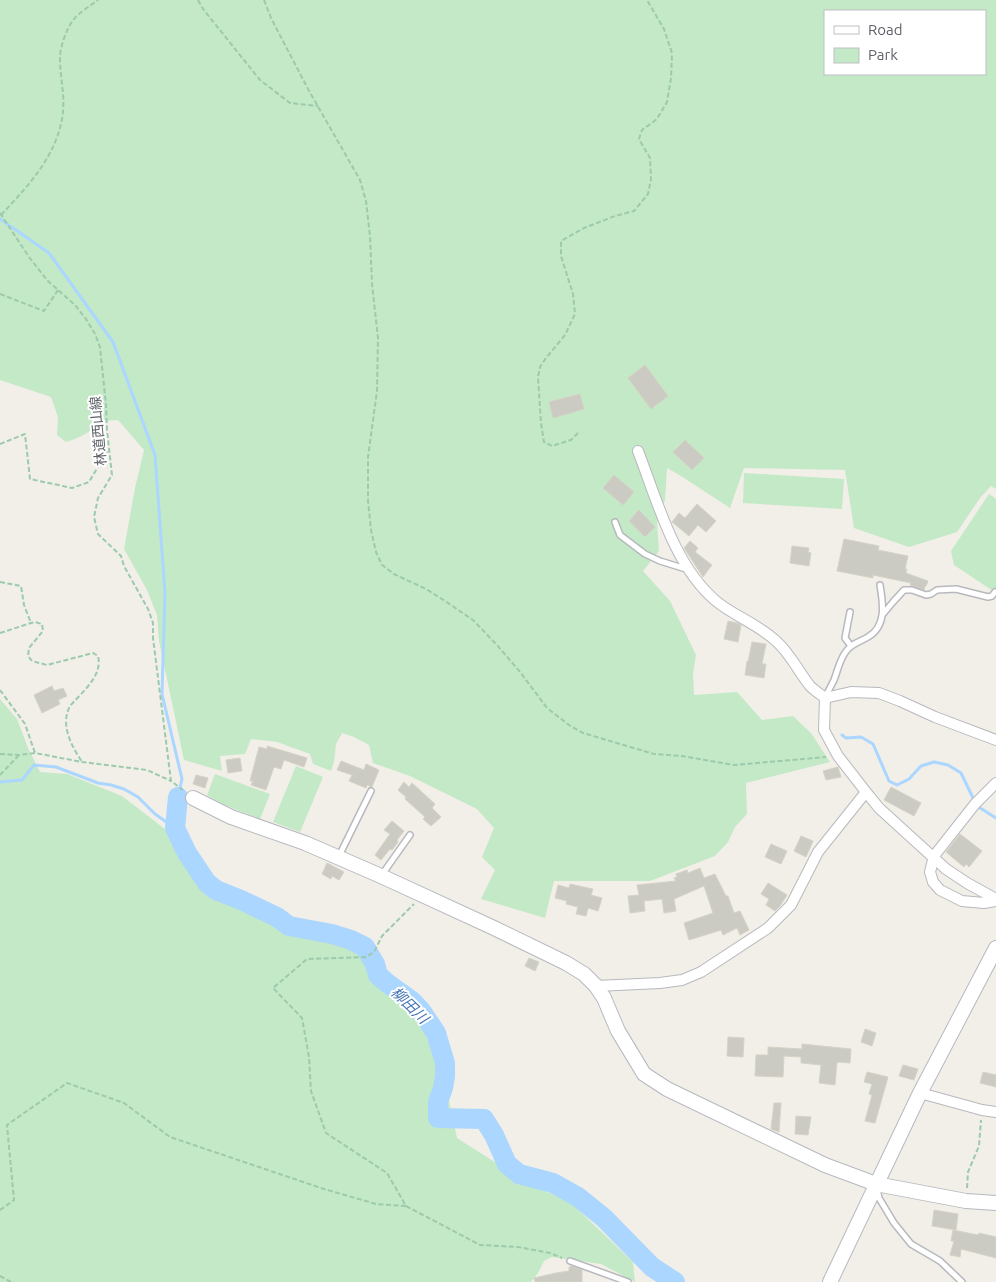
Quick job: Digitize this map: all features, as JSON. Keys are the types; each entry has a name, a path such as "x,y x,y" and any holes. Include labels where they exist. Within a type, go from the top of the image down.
{"street":[{"path":"638,451 670,537 682,560 696,580 714,600 727,610 760,629 776,641 812,687 825,698"},
{"path":"825,698 851,692 879,694 996,740"},
{"path":"825,698 824,730 838,756 879,808 946,868 996,900"},
{"path":"996,783 975,804 934,856 930,872 933,882 940,890 962,901 984,903 996,900"},
{"path":"596,986 682,980 701,972 768,928 791,905 818,852 866,792"},
{"path":"193,798 231,817 305,843 381,876 494,928 566,963 584,974 596,986 604,998 618,1031 644,1074 667,1089 825,1166 876,1184 966,1201 996,1203"},
{"path":"830,1282 920,1093 996,948"},
{"path":"920,1093 996,1112"}],"lane":[{"path":"615,522 620,535 645,554 689,570"},
{"path":"825,698 842,657 848,649 876,632 882,615 883,605 880,585"},
{"path":"882,615 904,590 912,590 926,595 937,590 956,589 988,597 992,596 995,592"},
{"path":"850,612 845,638 851,646"},
{"path":"338,858 372,791"},
{"path":"381,876 410,835"},
{"path":"876,1184 879,1198 894,1223 911,1244 940,1261 962,1282"},
{"path":"570,1261 628,1282"}],"path":[{"path":"1,214 40,170 53,146 62,120 64,97 60,56 66,33 72,21 98,0"},
{"path":"198,0 203,9 260,80 290,103 318,106"},
{"path":"264,0 271,18 360,180 366,201 378,338 377,391 368,457 368,501 371,530 376,552 382,565 386,570 445,600 473,620 514,665 547,708 583,733 654,754 682,756 734,765 838,756"},
{"path":"578,433 571,440 552,446 544,442 538,377 540,368 565,335 575,314 573,294 561,256 561,241 584,228 634,211 648,194 651,179 650,158 639,140 642,130 657,119 667,102 672,54 664,29 646,0"},
{"name":"林道西山線","path":"1,214 29,257 47,280 75,305 86,319 95,334 100,348 112,475 98,498 94,517 98,534 122,556 124,566 148,609 153,623 153,638 171,782"},
{"path":"0,294 44,311 58,290"},
{"path":"0,444 25,434 30,479 72,488 89,482 109,447"},
{"path":"0,582 21,586 24,605 31,623"},
{"path":"0,633 35,622 42,624 43,631 29,648 28,656 32,661 47,665 93,653 98,656 100,663 98,670 68,711 66,727 69,740 82,762"},
{"path":"0,690 25,724 35,753"},
{"path":"0,754 19,755 35,753 82,762 147,770 171,782 193,798"},
{"path":"0,775 19,755"},
{"path":"406,1206 387,1173 326,1133 311,1091 309,1057 302,1018 273,988 307,959 366,957 374,952 382,936 422,895"},
{"path":"0,1210 14,1200 7,1125 67,1083 124,1103 170,1137 324,1190 376,1204 406,1206 480,1245 518,1247 550,1253 570,1261"},
{"path":"966,1201 968,1172 979,1146 982,1110"},
{"path":"0,1276 11,1282"}],"green space":[{"path":"0,0 996,0 996,489 991,486 980,498 957,532 909,547 854,528 845,470 744,468 730,508 667,468 665,500 657,523 659,551 643,571 670,601 696,655 693,673 694,695 737,692 762,720 793,716 811,733 830,762 746,783 747,814 735,827 728,842 715,856 650,881 554,881 545,918 481,899 495,870 482,857 494,828 477,809 410,776 373,763 369,745 354,737 342,733 336,744 331,771 313,764 310,754 277,742 251,739 245,754 220,756 222,771 184,760 159,641 157,615 147,590 124,549 144,450 118,420 100,421 93,429 76,439 66,442 57,435 58,417 51,397 0,380"},
{"path":"744,473 844,479 842,509 743,503"},
{"path":"989,494 996,499 996,593 954,565 951,551"},
{"path":"0,699 17,719 40,772 67,774 122,796 170,833 192,871 204,886 258,911 291,932 351,943 368,955 375,977 414,1008 432,1030 457,1138 531,1185 570,1202 633,1262 635,1282 601,1264 552,1257 544,1261 531,1282 0,1282"},
{"path":"296,766 323,777 300,832 273,822"},
{"path":"215,774 270,794 260,819 222,804 207,795"}],"building":[{"path":"645,365 668,396 651,409 628,378"},
{"path":"580,394 584,409 553,418 549,402"},
{"path":"685,440 704,458 692,470 673,452"},
{"path":"614,475 634,492 623,505 603,488"},
{"path":"697,504 716,521 706,532 698,525 689,536 672,522 679,513 685,518"},
{"path":"639,510 655,527 645,537 629,521"},
{"path":"844,539 879,546 878,550 908,556 906,573 928,581 924,590 910,585 911,583 873,575 873,578 837,571"},
{"path":"690,541 698,548 695,552 712,565 703,577 684,548"},
{"path":"792,546 809,548 808,552 811,553 809,566 790,563"},
{"path":"728,621 741,625 738,642 724,639"},
{"path":"752,642 766,644 762,664 766,664 764,678 745,675"},
{"path":"52,686 54,691 63,688 67,696 58,700 60,704 42,713 34,695"},
{"path":"267,746 307,758 304,767 284,760 281,769 274,767 266,790 251,785 253,781 250,781 259,747 267,749"},
{"path":"240,758 242,771 228,773 226,760"},
{"path":"341,761 364,770 366,764 379,770 372,787 367,785 366,788 349,781 352,775 337,770"},
{"path":"838,767 841,777 826,780 823,771"},
{"path":"196,775 208,778 205,788 193,784"},
{"path":"404,782 409,787 412,783 435,804 432,808 441,817 431,826 423,819 425,817 398,790"},
{"path":"891,787 921,803 914,816 884,800"},
{"path":"392,821 404,831 392,850 390,849 381,860 375,855 390,834 384,830"},
{"path":"960,834 982,851 969,867 966,864 964,867 946,852"},
{"path":"801,836 813,841 806,857 794,851"},
{"path":"771,844 787,851 781,864 765,857"},
{"path":"327,863 344,872 339,880 332,876 331,879 322,874"},
{"path":"700,868 704,878 715,874 726,896 728,896 734,913 740,911 749,930 740,935 737,928 723,935 721,930 689,940 684,923 713,913 704,886 674,899 676,911 664,913 662,899 644,901 645,911 630,913 628,896 639,895 637,885 676,881 674,878 677,877 676,874 687,870 688,873"},
{"path":"768,883 787,895 775,911 766,905 769,899 761,894"},
{"path":"570,884 593,889 591,895 602,898 598,911 588,908 586,916 576,914 578,907 566,904 567,901 555,898 558,885 569,888"},
{"path":"529,958 539,962 535,971 525,966"},
{"path":"865,1029 876,1033 872,1046 861,1042"},
{"path":"728,1037 744,1038 743,1057 727,1056"},
{"path":"802,1044 851,1049 850,1063 837,1062 835,1085 819,1083 821,1065 801,1063 801,1057 784,1056 783,1077 755,1076 756,1055 768,1055 768,1047 802,1049"},
{"path":"903,1065 918,1069 914,1080 899,1076"},
{"path":"867,1072 888,1077 875,1123 865,1121 872,1095 869,1094 872,1084 864,1082"},
{"path":"983,1072 996,1075 996,1087 980,1083"},
{"path":"774,1103 781,1103 779,1132 771,1129"},
{"path":"796,1116 811,1117 808,1135 795,1134"},
{"path":"934,1210 958,1214 956,1230 932,1226"},
{"path":"953,1230 996,1237 996,1258 961,1249 960,1257 950,1255 954,1241 951,1241"},
{"path":"572,1266 582,1270 582,1282 535,1282 534,1278 569,1271 569,1267"}],"waterway":[{"path":"0,219 49,253 113,342 155,455 165,593 162,694 182,779 178,797"},
{"path":"842,735 846,738 861,737 873,744 889,781 897,785 909,779 921,766 934,762 948,765 961,773 974,800"},
{"path":"0,782 22,780 34,765 56,767 98,783 124,789 138,797 155,814 175,828"},
{"name":"柳田川","path":"178,797 175,828 187,853 207,883 216,890 277,917 289,926 332,934 365,947 375,964 378,975 412,1001 422,1012 436,1033 445,1063 443,1088 438,1102 438,1118 484,1119 494,1135 507,1164 519,1174 553,1183 578,1197 604,1218 652,1267 675,1282"},
{"path":"977,806 996,818"}]}
